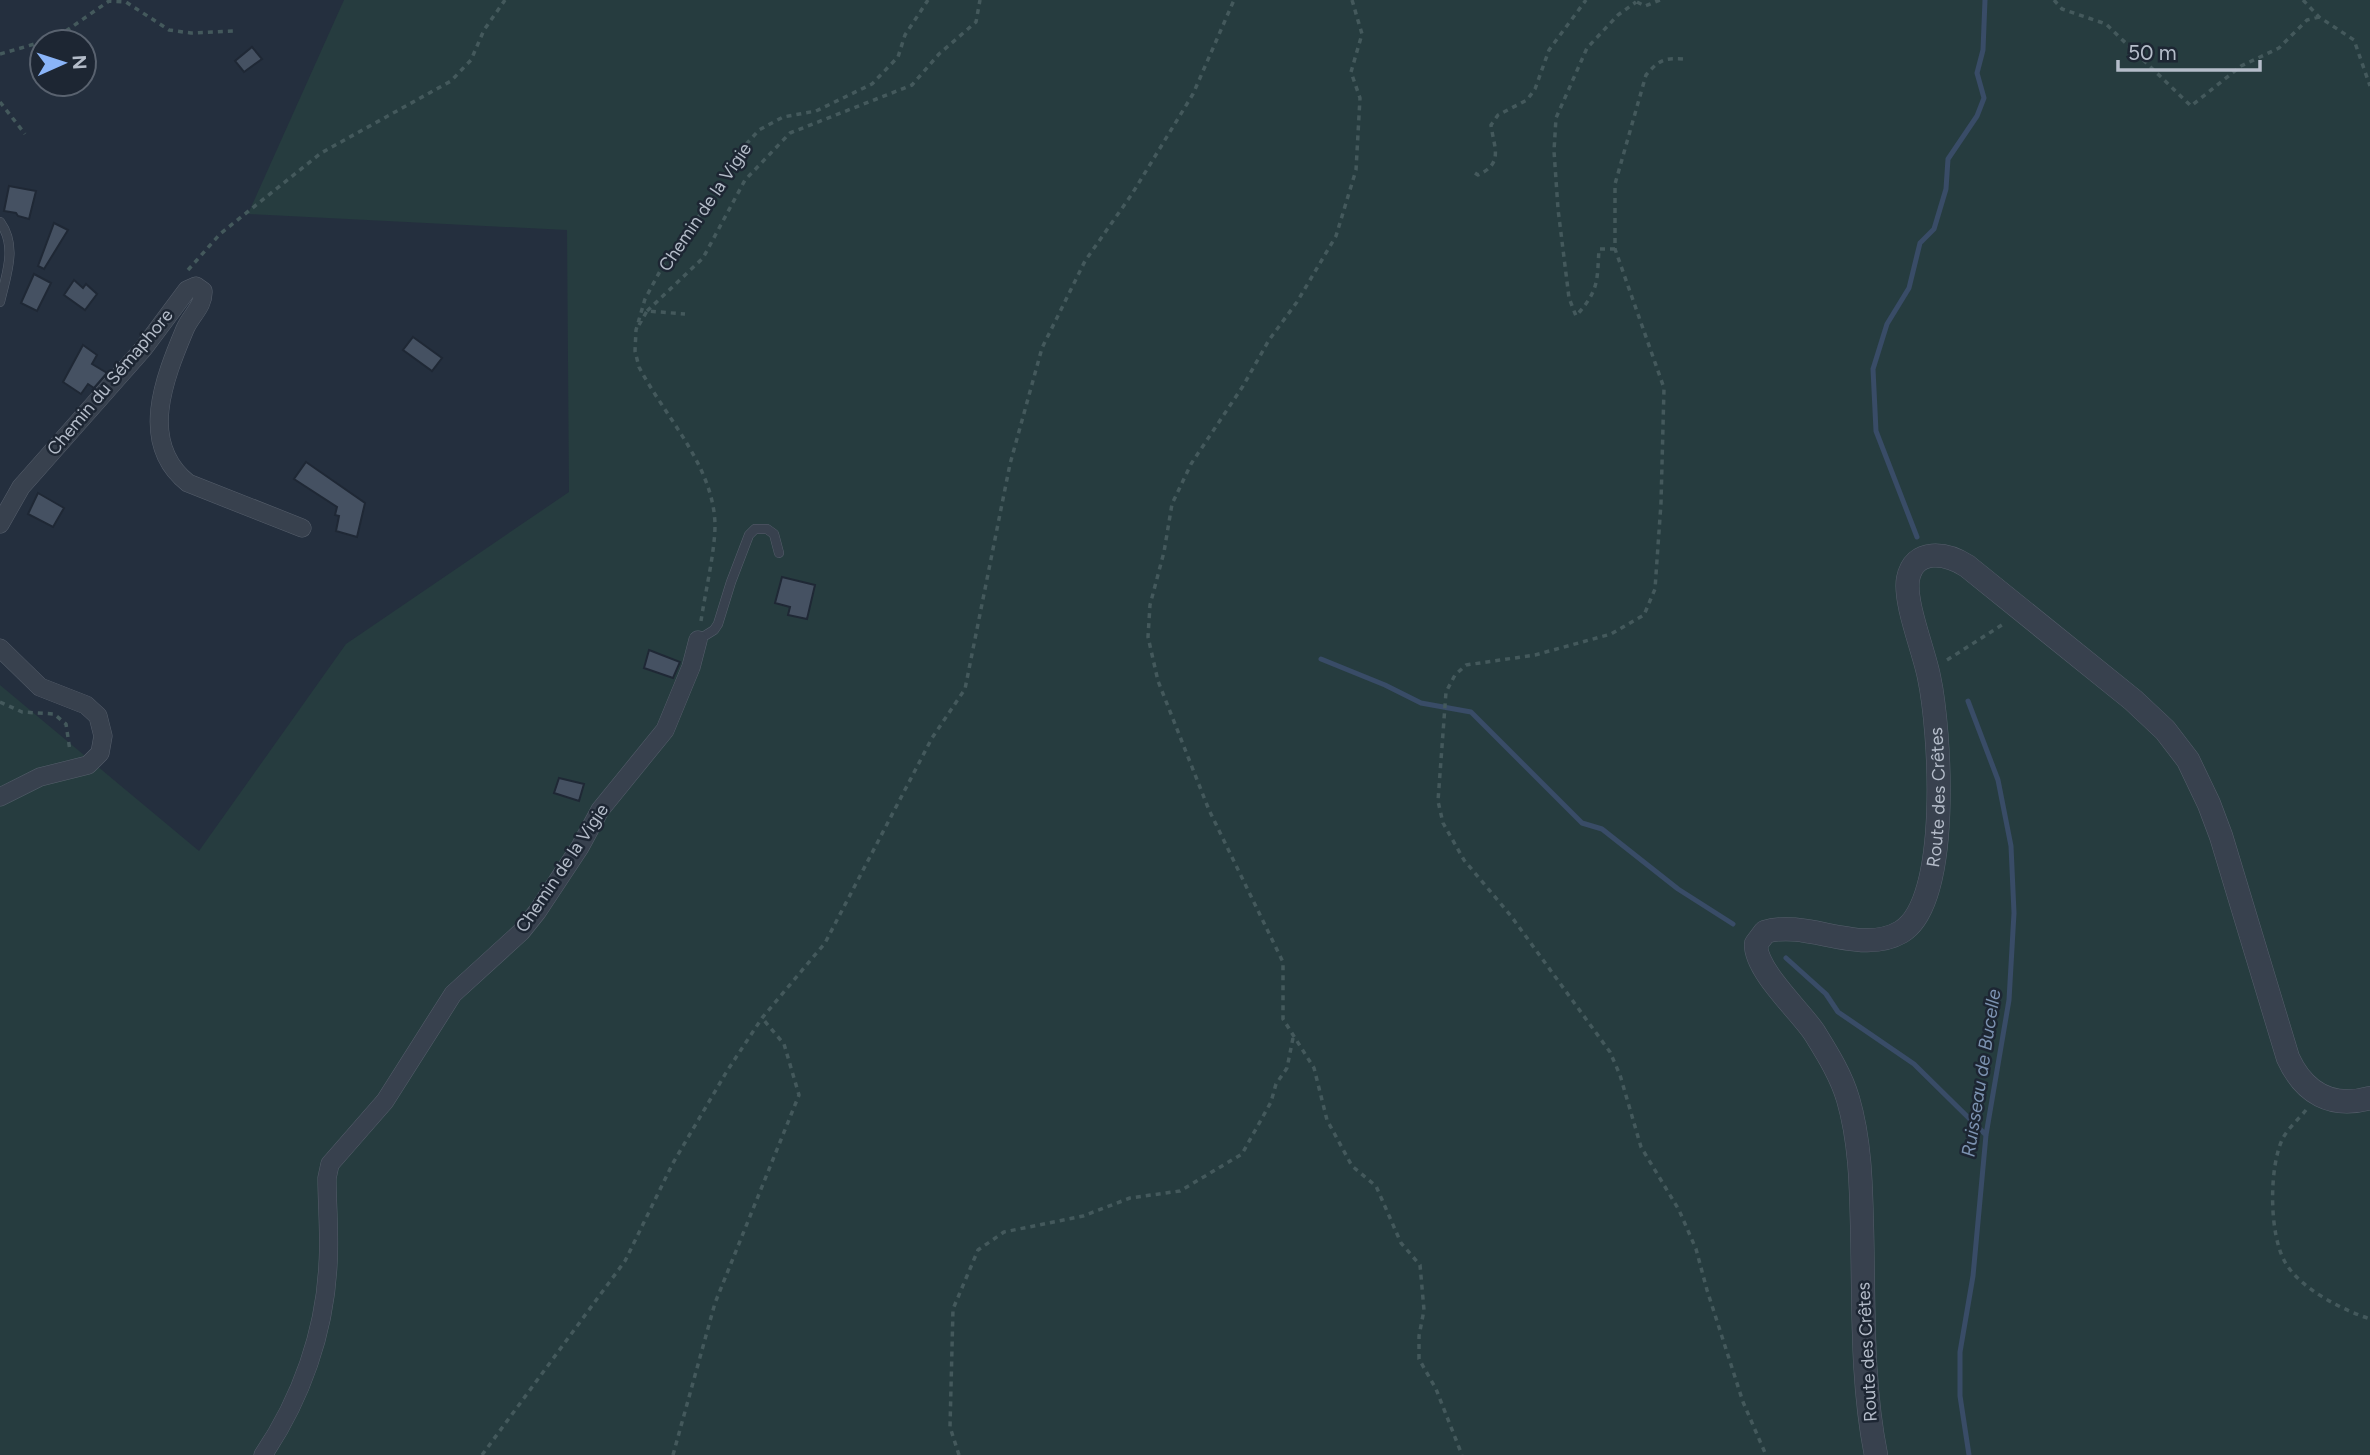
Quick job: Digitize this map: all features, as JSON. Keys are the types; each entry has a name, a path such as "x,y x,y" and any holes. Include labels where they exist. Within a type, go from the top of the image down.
{"street":[{"name":"Chemin du Sémaphore","path":"0,524 21,488 143,349 187,290 196,286 204,291 204,297 186,328 163,391 159,423 164,453 177,474 188,483 302,528"},
{"name":"Route des Crêtes","path":"1876,1455 1868,1406 1860,1175 1852,1116 1836,1070 1809,1025 1767,972 1759,958 1756,944 1765,932 1781,929 1849,939 1889,937 1901,932 1918,913 1933,863 1939,800 1937,733 1927,667 1908,590 1911,571 1921,559 1940,554 1957,559 2142,708 2165,730 2188,760 2221,836 2288,1058 2301,1082 2319,1095"},
{"name":"Chemin de la Vigie","path":"263,1455 294,1402 312,1356 321,1322 329,1263 327,1178 330,1164 385,1101 453,994 521,932 537,912 580,847 600,810 665,730 691,667 698,640"},
{"path":"0,649 40,687 86,705 98,716 103,736 100,753 88,765 40,777 0,797"},
{"path":"2319,1095 2339,1101 2370,1098"}],"lane":[{"path":"0,222 9,239 10,249 0,302"},
{"path":"698,640 714,630 718,624 749,535 755,529 767,528 774,534 779,553"}],"path":[{"path":"0,54 63,33 109,0 126,2 169,30 191,33 233,31"},
{"path":"183,277 220,234 321,153 451,81 471,60 484,30 505,0"},
{"name":"Chemin de la Vigie","path":"636,330 645,299 666,260 723,184 740,151 759,130 783,117 816,111 872,84 898,57 905,35 928,0"},
{"path":"698,640 715,527 713,508 693,455 639,367 635,351 636,330 647,311 703,258 745,180 790,133 912,85 939,54 976,22 980,0"},
{"path":"482,1455 625,1261 673,1163 727,1071 762,1018 825,943 932,738 965,689 1010,464 1042,348 1085,261 1132,194 1193,93 1234,0"},
{"path":"1352,0 1362,34 1351,72 1360,98 1356,170 1336,236 1297,302 1269,340 1243,386 1191,464 1172,504 1164,552 1150,605 1148,637 1158,681 1209,810 1283,962 1283,1020 1314,1068 1327,1120 1352,1167 1376,1186 1401,1243 1420,1265 1424,1310 1419,1336 1419,1359 1436,1389 1462,1455"},
{"path":"1475,173 1478,175 1486,171 1495,162 1496,150 1491,125 1498,115 1527,100 1535,89 1549,50 1586,0"},
{"path":"1615,249 1598,249 1598,279 1591,299 1576,316 1569,298 1558,209 1554,151 1556,118 1587,48 1636,1 1645,6 1660,0"},
{"path":"2054,0 2062,9 2106,24 2190,106 2242,66 2279,48 2307,20 2319,17"},
{"path":"2303,0 2319,17 2354,40 2370,86"},
{"path":"1683,59 1658,62 1646,75 1615,184 1615,249 1664,388 1661,503 1655,589 1644,615 1611,634 1535,655 1466,665 1455,675 1446,692 1438,801 1443,823 1464,860 1511,916 1610,1052 1620,1075 1641,1147 1679,1210 1696,1249 1743,1402 1766,1455"},
{"path":"0,102 25,134"},
{"path":"647,311 685,314"},
{"path":"1927,667 1943,662 1969,647 2021,611"},
{"path":"0,702 22,712 54,714 66,724 70,756 67,770"},
{"path":"673,1455 715,1303 799,1095 784,1044 762,1018"},
{"path":"959,1455 950,1427 953,1309 978,1250 1003,1232 1083,1216 1130,1198 1180,1191 1242,1154 1271,1102 1276,1084 1287,1068 1293,1035"},
{"path":"2319,1095 2283,1138 2273,1177 2276,1233 2285,1263 2311,1290 2346,1311 2370,1319"}],"green space":[{"path":"344,0 2370,0 2370,1455 0,1455 0,685 199,851 346,644 569,492 567,230 248,214"}],"building":[{"path":"252,47 262,59 244,72 235,61"},
{"path":"9,186 36,191 29,219 4,211"},
{"path":"54,223 68,230 44,269 38,266"},
{"path":"34,274 51,283 37,311 21,303"},
{"path":"74,280 83,288 86,284 97,294 85,310 64,295"},
{"path":"413,337 442,358 432,371 403,350"},
{"path":"83,345 97,355 92,364 107,373 94,388 88,384 81,394 63,382"},
{"path":"306,462 365,503 357,537 336,531 339,516 335,515 337,507 294,479"},
{"path":"38,493 64,508 53,527 28,514"},
{"path":"782,577 815,585 807,619 788,615 790,607 775,603"},
{"path":"649,650 680,662 673,678 644,668"},
{"path":"559,778 584,784 579,801 554,793"}],"waterway":[{"name":"Ruisseau de Bucelle","path":"1917,537 1876,431 1873,369 1887,324 1909,288 1920,243 1934,229 1946,189 1948,159 1977,116 1984,98 1977,73 1983,50 1985,0"},
{"path":"1321,659 1421,703 1471,712 1582,823 1602,829 1678,889 1733,924"},
{"name":"Ruisseau de Bucelle","path":"1968,701 1998,780 2011,846 2014,913 2009,1000 1986,1135 1973,1276 1960,1352 1960,1396 1969,1455"},
{"path":"1786,958 1826,994 1838,1012 1914,1064 1986,1135"}]}
